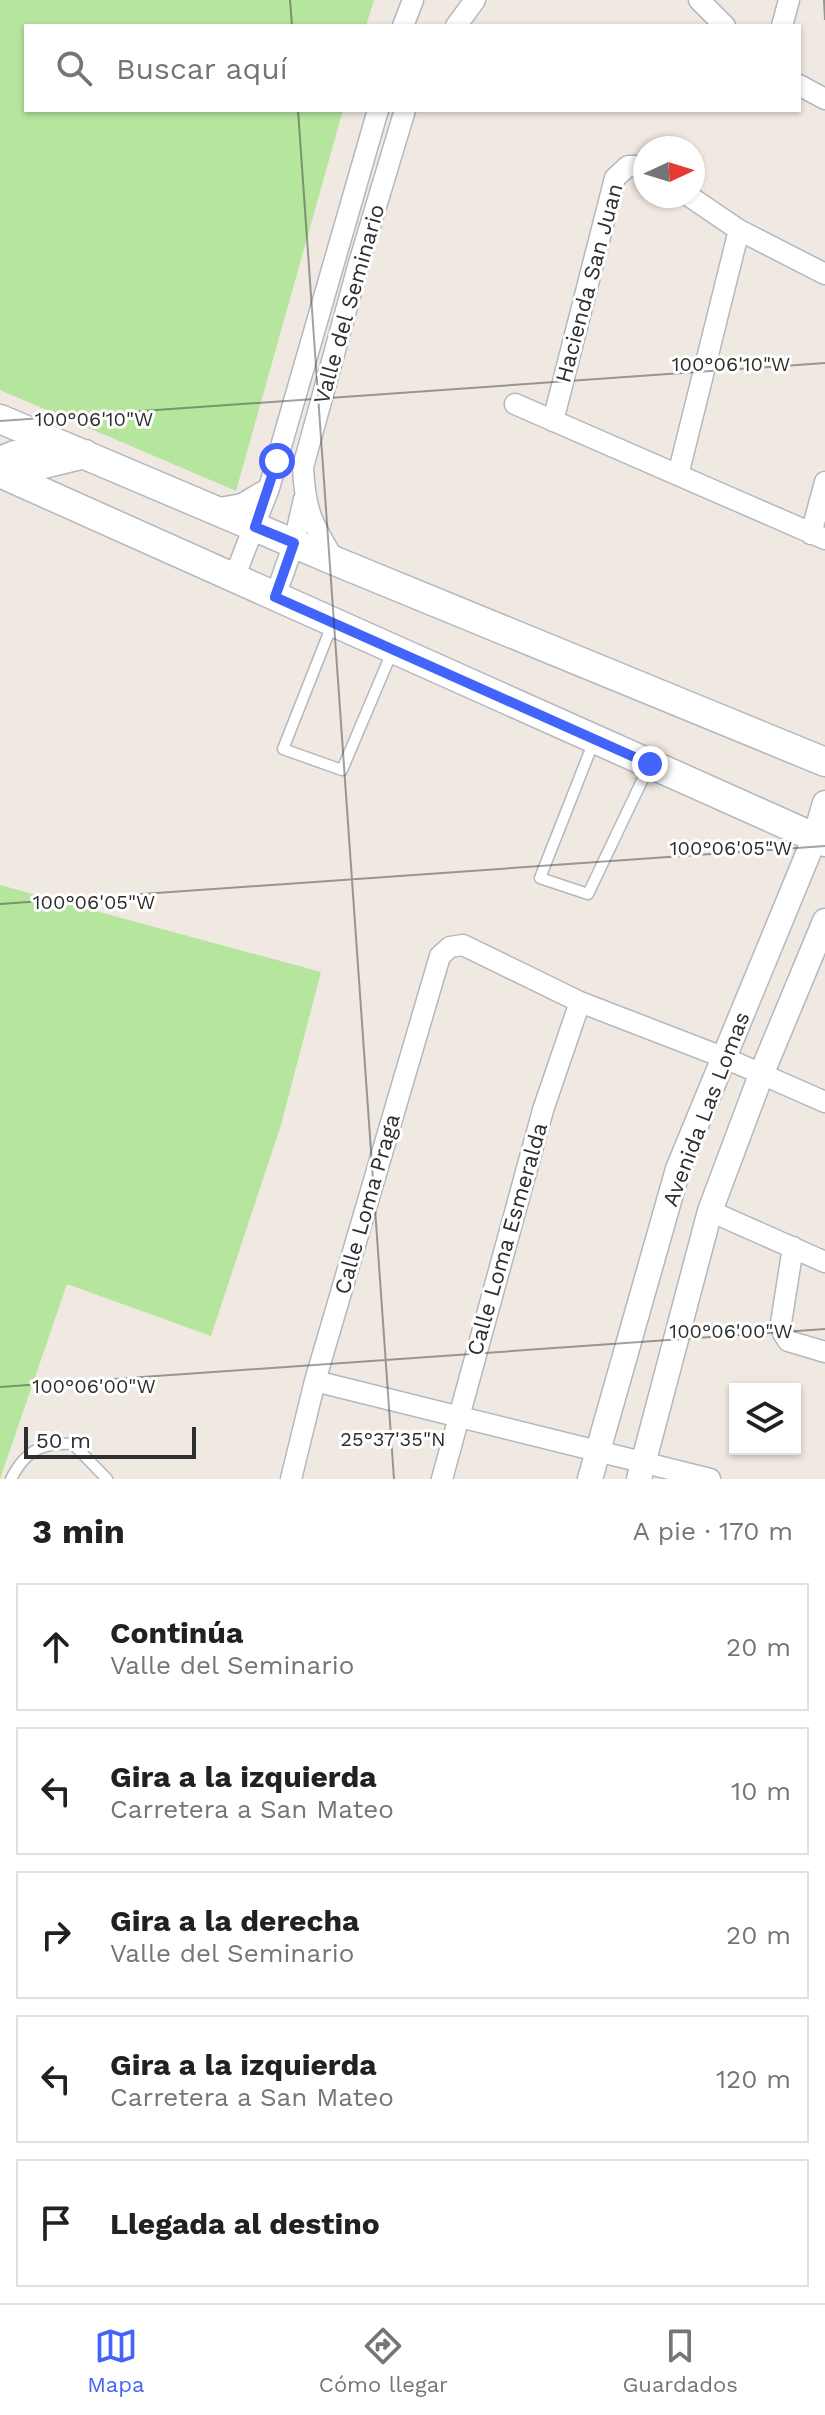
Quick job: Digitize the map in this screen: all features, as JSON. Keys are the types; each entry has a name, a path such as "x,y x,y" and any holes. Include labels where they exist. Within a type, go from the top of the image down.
{"main road":[{"path":"0,419 335,561 825,762"},
{"path":"0,461 15,455 44,464 85,454"},
{"path":"0,473 822,838"}],"street":[{"path":"404,24 413,0"},
{"path":"457,24 475,0"},
{"path":"699,0 723,24"},
{"path":"783,24 789,0"},
{"path":"801,86 825,99"},
{"name":"Valle del Seminario","path":"234,578 269,488 377,112"},
{"name":"Valle del Seminario","path":"275,597 294,543 304,499 303,467 404,112"},
{"name":"Hacienda San Juan","path":"553,421 615,178 628,166 633,166"},
{"path":"705,207 739,230 825,274"},
{"path":"678,475 739,230"},
{"path":"337,253 359,263"},
{"path":"515,404 818,536 825,482"},
{"path":"214,509 242,504 269,488"},
{"name":"Valle del Seminario","path":"304,499 315,530 335,561"},
{"name":"Avenida Las Lomas","path":"590,1479 678,1169 822,838 825,803"},
{"name":"Avenida Las Lomas","path":"641,1470 710,1211 761,1075 825,921"},
{"name":"Calle Loma Praga","path":"291,1479 315,1381 440,956 450,947 463,945 580,1002"},
{"path":"580,1002 725,1058 825,1102"},
{"name":"Calle Loma Esmeralda","path":"442,1479 543,1110 580,1002"},
{"path":"710,1211 825,1262"},
{"path":"793,1247 781,1323 783,1333 788,1341 825,1352"},
{"path":"315,1381 457,1418 597,1449 641,1470 710,1479"}],"lane":[{"path":"333,623 283,749 342,770 394,649"},
{"path":"595,739 540,878 588,894 650,764"},
{"path":"11,1479 18,1466 36,1449 53,1443 73,1444 107,1479"}],"green space":[{"path":"0,0 374,0 367,24 24,24 24,112 342,112 236,491 0,390"},
{"path":"0,885 321,972 281,1125 211,1336 67,1284 0,1479"}],"route":[{"path":"277,461 255,527 294,543 275,597 650,764"}]}
